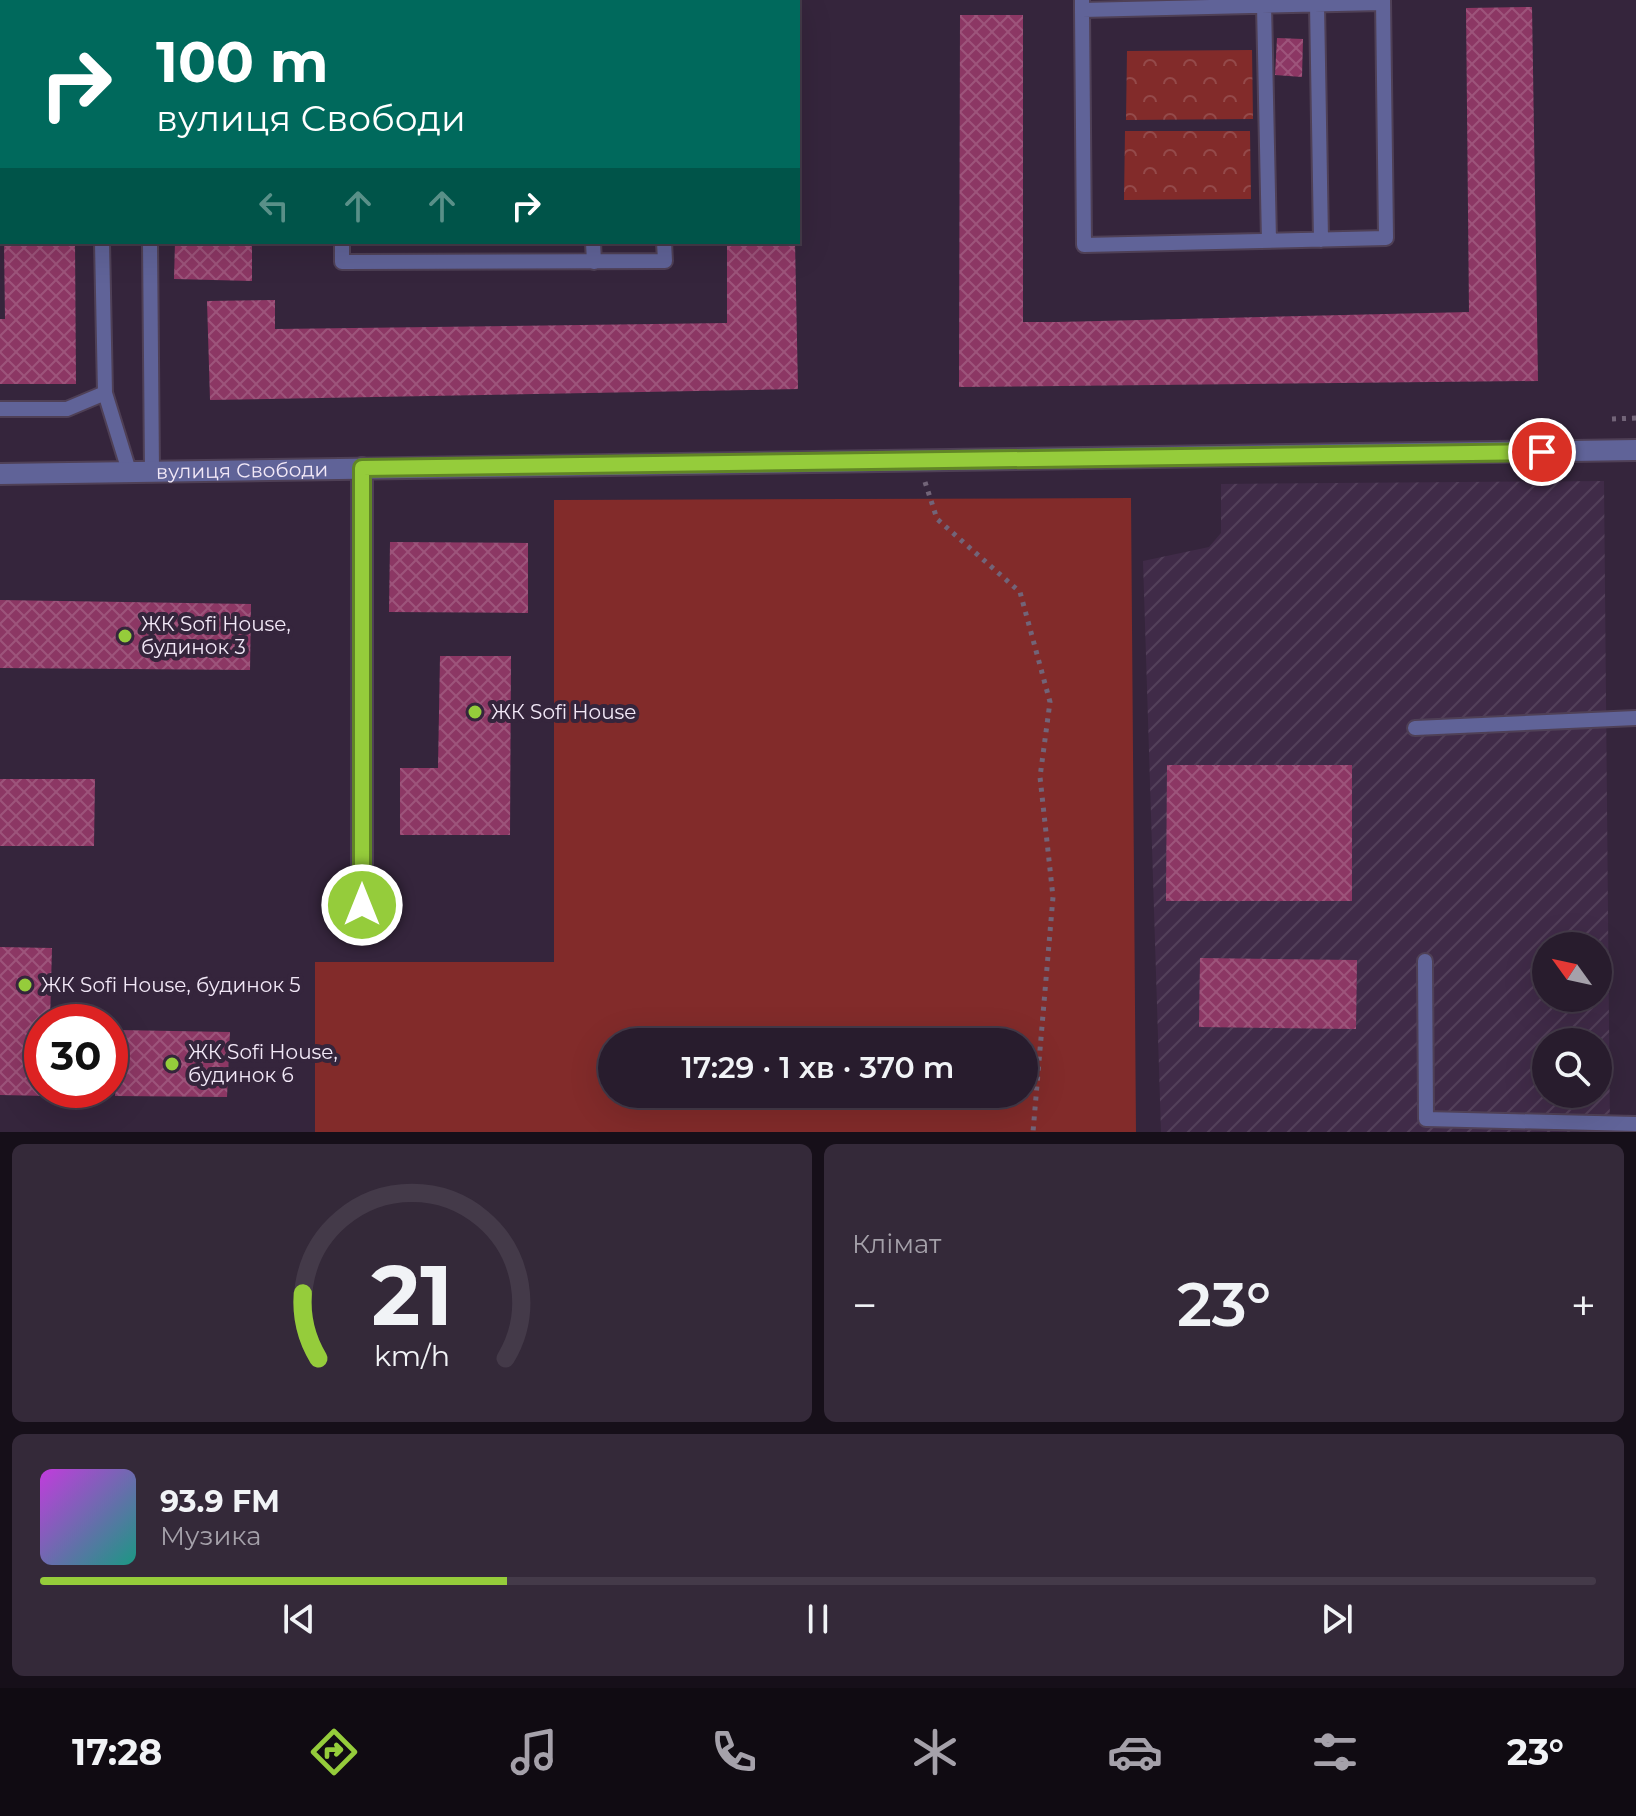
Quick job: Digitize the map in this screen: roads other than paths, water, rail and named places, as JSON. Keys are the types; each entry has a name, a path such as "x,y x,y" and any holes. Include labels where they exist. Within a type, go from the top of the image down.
{"street":[{"name":"вулиця Свободи","path":"0,474 1636,450"},
{"path":"362,468 362,905"}],"lane":[{"path":"1382,1 1386,238 1084,245 1082,5 1317,4 1382,1"},
{"path":"1317,4 1321,240"},
{"path":"1264,5 1269,241"},
{"path":"102,244 105,393 129,471"},
{"path":"150,244 152,471"},
{"path":"342,244 342,262 665,261 664,244"},
{"path":"593,244 594,262"},
{"path":"0,409 67,409 105,393"},
{"path":"1415,728 1636,718"},
{"path":"1425,961 1426,1119 1636,1124"}],"place":[{"name":"ЖК Sofi House, будинок 3","path":"125,636"},
{"name":"ЖК Sofi House","path":"475,712"},
{"name":"ЖК Sofi House, будинок 5","path":"25,985"},
{"name":"ЖК Sofi House, будинок 6","path":"172,1064"}]}
